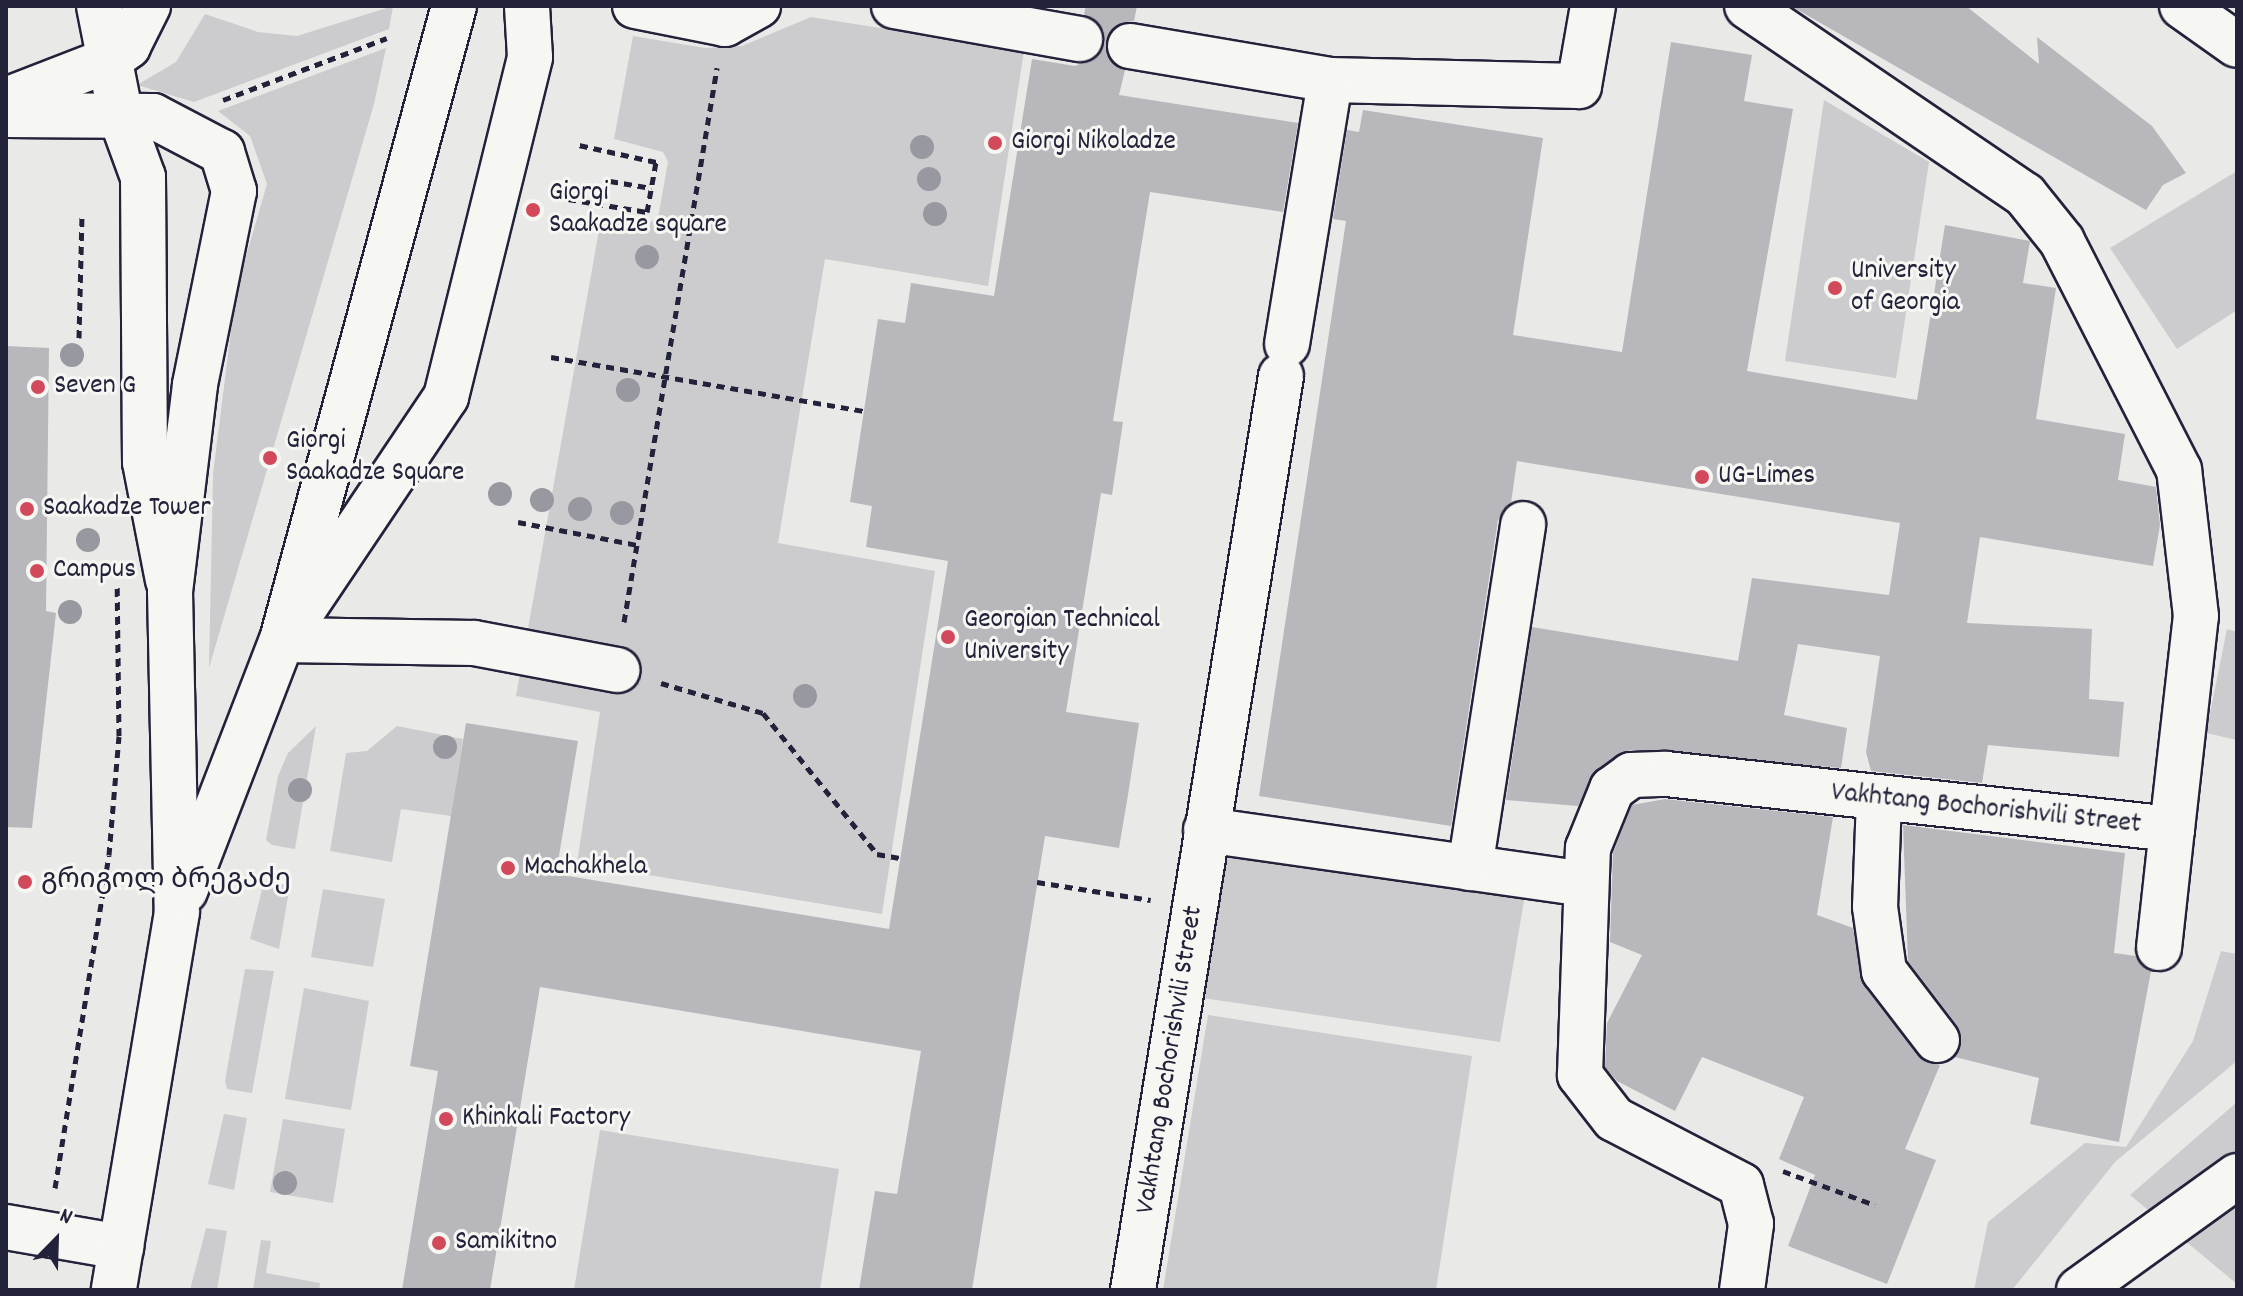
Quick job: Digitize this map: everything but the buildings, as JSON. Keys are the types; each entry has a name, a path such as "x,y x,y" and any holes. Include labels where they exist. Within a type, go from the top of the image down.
{"street":[{"path":"99,6 121,117 143,177 145,462 170,591"},
{"path":"6,100 109,60 128,46 148,6"},
{"path":"177,912 282,640 454,6"},
{"path":"282,640 446,397 530,57 527,6"},
{"path":"635,6 742,15"},
{"path":"894,6 1080,39"},
{"path":"1130,46 1330,80 1579,86 1593,6"},
{"name":"Vakhtang Bochorishvili Street","path":"1741,1185 1614,1119 1580,1075 1584,884 1597,813 1631,775 2172,829 2196,616 2193,540 2179,470 2062,241 2025,195 1747,6"},
{"path":"2182,6 2237,45"},
{"name":"Vakhtang Bochorishvili Street","path":"1133,1290 1330,80"},
{"path":"6,115 153,116 190,130 222,152 234,191 195,385 170,591 177,912 114,1290"},
{"path":"1470,868 1523,524"},
{"path":"282,640 474,643 617,670"},
{"path":"1879,799 1875,907 1884,971 1937,1040"},
{"path":"2159,948 2172,829"},
{"path":"1206,830 1584,884"},
{"path":"2079,1290 2237,1176"},
{"path":"1741,1185 1751,1224 1742,1290"},
{"path":"27,1232 121,1247"}],"path":[{"path":"742,15 665,376 617,670 763,713 877,854 900,858"},
{"path":"207,106 387,38"},
{"path":"568,199 639,214 647,212 656,162 579,145"},
{"path":"610,181 651,188"},
{"path":"79,338 82,217"},
{"path":"551,357 864,411"},
{"path":"518,522 637,545"},
{"path":"27,1232 109,855 119,736 117,579"},
{"path":"1037,882 1196,908"},
{"path":"1741,1185 1789,1170 1875,1205"}],"shaded area":[{"path":"393,6 389,29 194,102 137,85 176,62 205,14 258,32 297,36"},
{"path":"811,17 1024,51 988,286 825,259 778,543 935,571 882,914 577,863 600,712 516,696 601,219 642,226 658,218 668,162 663,152 614,139 633,36 705,48 742,46"},
{"path":"386,48 374,104 209,668 213,474 236,291 267,184 250,136 218,111"},
{"path":"1824,100 1929,162 1896,378 1785,361"},
{"path":"2237,171 2237,310 2177,349 2110,248"},
{"path":"2227,629 2237,632 2237,740 2206,733"},
{"path":"316,726 295,849 272,845 266,840 278,776 288,753"},
{"path":"397,726 463,739 451,816 401,809 392,862 330,851 346,753 367,751"},
{"path":"1218,848 1525,895 1500,1042 1196,997"},
{"path":"264,881 290,885 279,949 250,939"},
{"path":"323,889 385,899 373,967 311,957"},
{"path":"2221,951 2237,954 2237,1061 2115,1162 2012,1290 1974,1290 1988,1222 2085,1143 2126,1147 2193,1041"},
{"path":"245,969 274,971 252,1093 227,1089 225,1081"},
{"path":"304,988 369,1001 351,1110 285,1099"},
{"path":"1208,1015 1472,1056 1436,1290 1163,1290"},
{"path":"2237,1102 2237,1284 2130,1195"},
{"path":"224,1114 247,1118 234,1190 208,1184"},
{"path":"283,1119 345,1129 333,1203 270,1192"},
{"path":"600,1130 839,1169 820,1290 574,1290"},
{"path":"206,1228 227,1231 217,1290 190,1290"},
{"path":"261,1240 271,1241 266,1273 320,1283 319,1290 253,1290"}],"place":[{"name":"Giorgi Nikoladze","path":"995,143"},
{"name":"Giorgi Saakadze square","path":"533,210"},
{"name":"University of Georgia","path":"1835,288"},
{"name":"Seven G","path":"38,387"},
{"name":"Giorgi Saakadze Square","path":"270,458"},
{"name":"UG-Limes","path":"1702,477"},
{"name":"Saakadze Tower","path":"27,509"},
{"name":"Campus","path":"37,571"},
{"name":"Georgian Technical University","path":"948,637"},
{"name":"Machakhela","path":"508,868"},
{"name":"გრიგოლ ბრეგაძე","path":"25,882"},
{"name":"Khinkali Factory","path":"446,1119"},
{"name":"Samikitno","path":"439,1243"}]}
